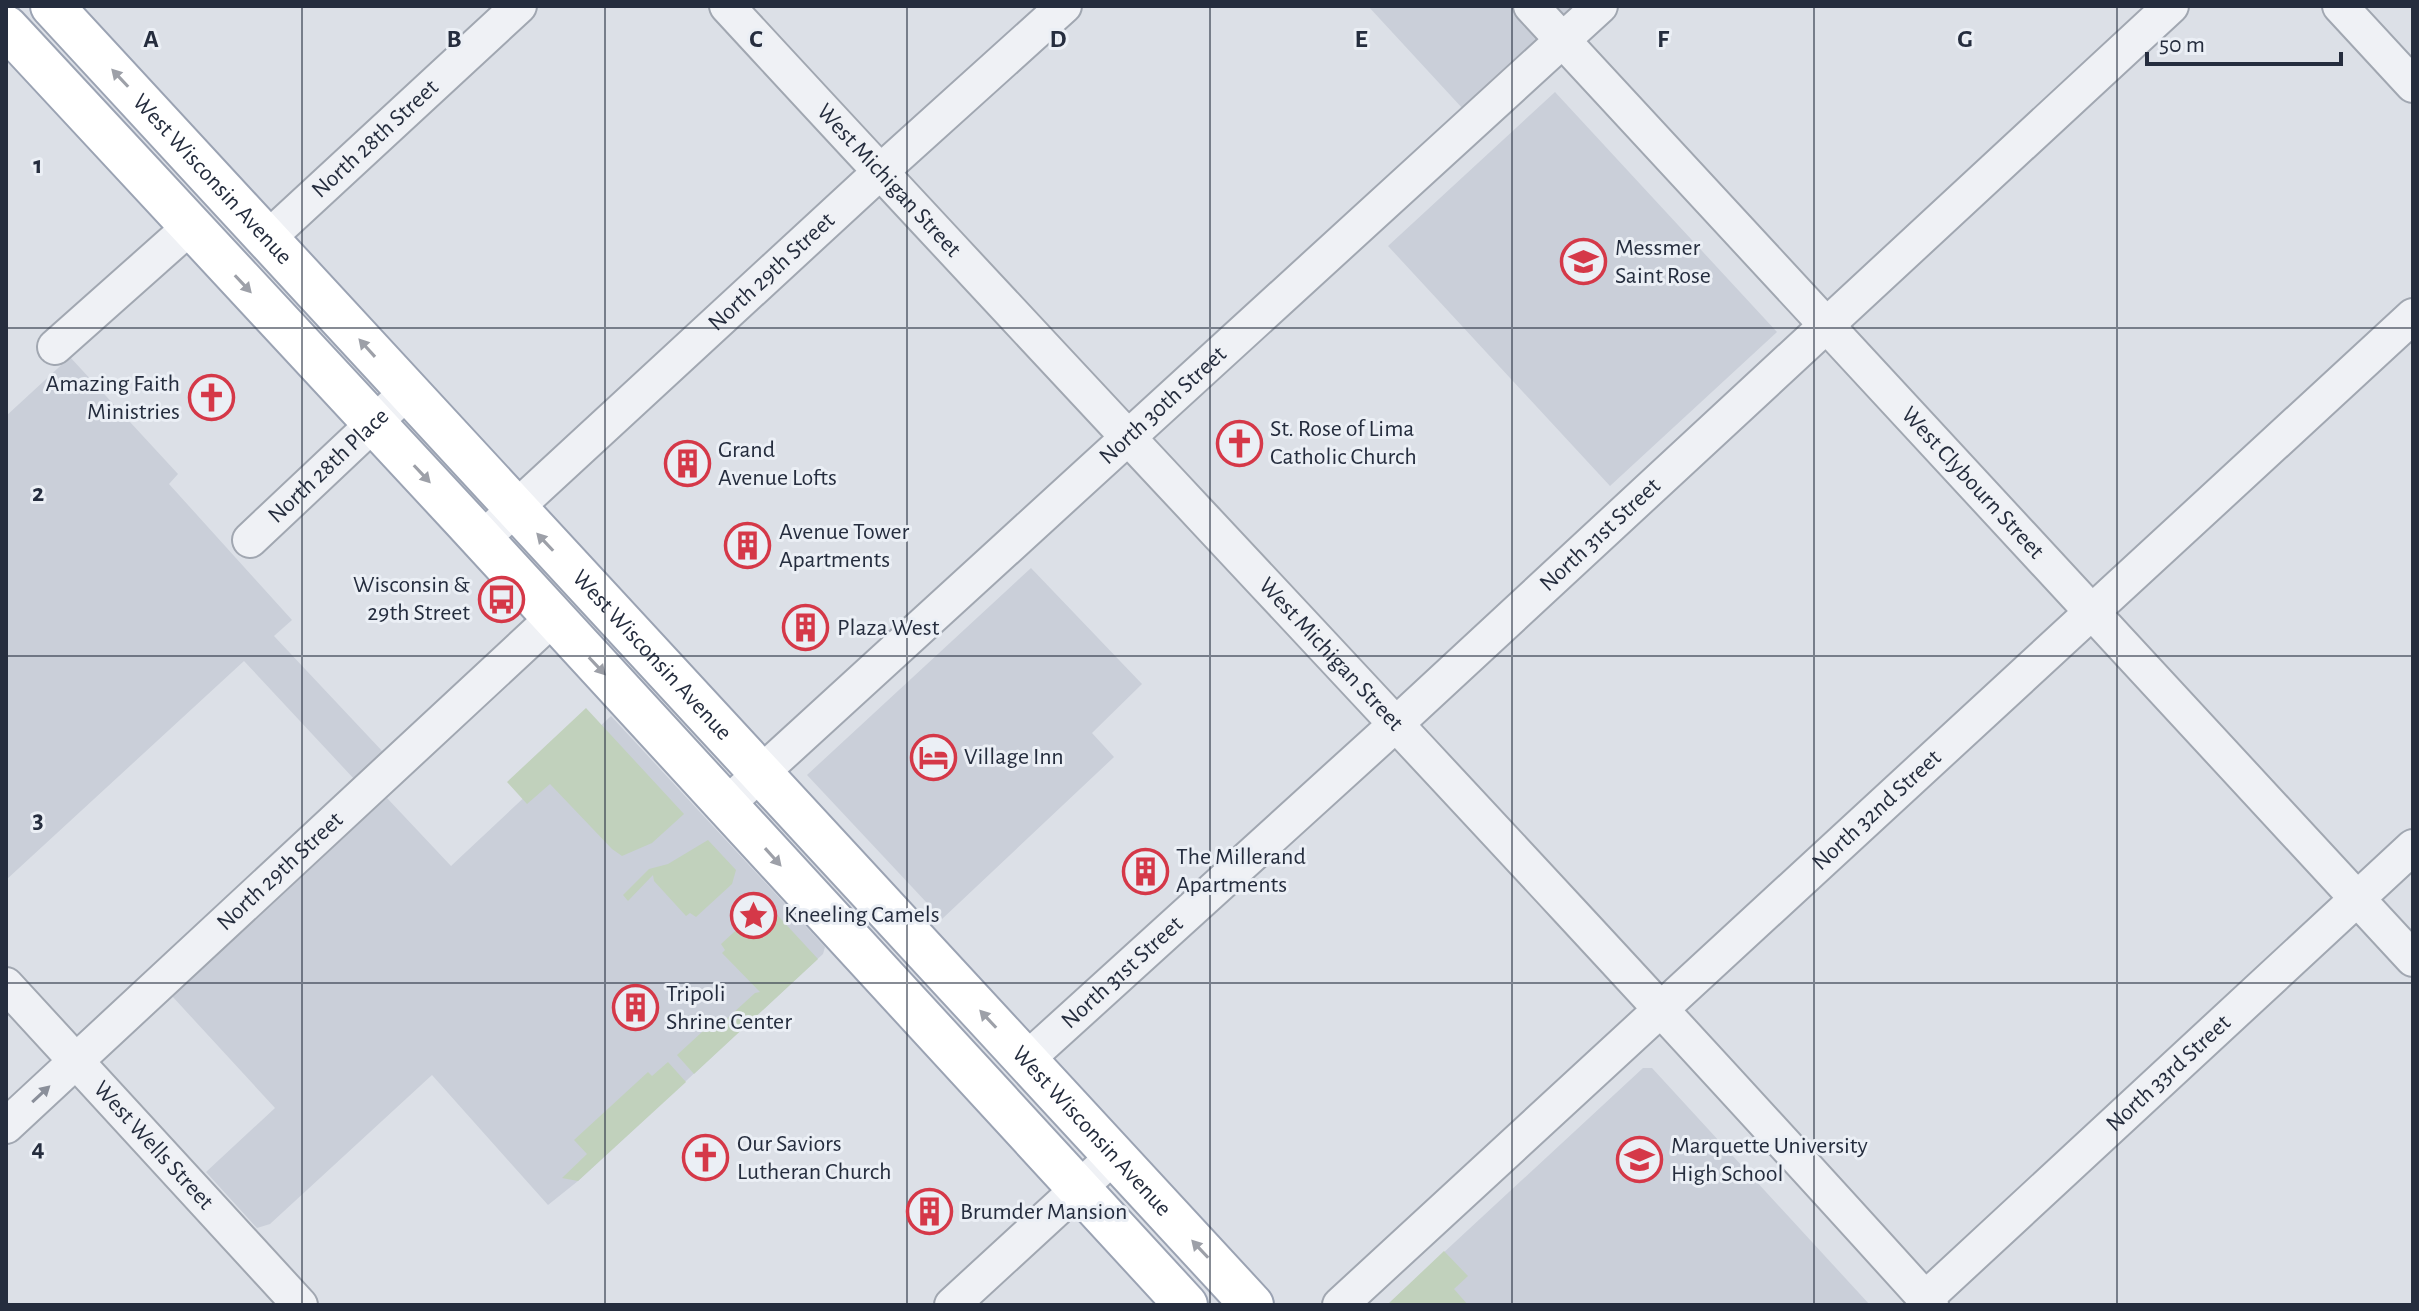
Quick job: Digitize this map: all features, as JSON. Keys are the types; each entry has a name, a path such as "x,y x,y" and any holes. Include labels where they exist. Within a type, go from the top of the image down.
{"main road":[{"name":"West Wisconsin Avenue","path":"52,6 1252,1305"},
{"name":"West Wisconsin Avenue","path":"6,27 374,422 1186,1305"},
{"path":"158,193 196,200 219,225 233,234 268,238"}],"street":[{"name":"North 28th Street","path":"268,238 519,6"},
{"name":"West Michigan Street","path":"727,6 1126,438 1396,724 1928,1302"},
{"name":"North 29th Street","path":"482,539 1064,6"},
{"name":"West Clybourn Street","path":"1531,6 2413,959"},
{"name":"North 30th Street","path":"726,805 1600,6"},
{"name":"North 31st Street","path":"1026,1060 1396,724 2171,6"},
{"path":"2340,6 2413,85"},
{"path":"55,347 190,227"},
{"name":"North 32nd Street","path":"1340,1305 2413,316"},
{"name":"North 28th Place","path":"250,540 407,392"},
{"name":"North 29th Street","path":"6,1126 553,618"},
{"name":"North 33rd Street","path":"1928,1302 2413,847"},
{"name":"West Wells Street","path":"6,985 300,1305"},
{"path":"952,1305 1114,1156"}],"shaded area":[{"path":"1368,6 1600,6 1475,122"},
{"path":"1555,92 1777,332 1610,486 1388,246"},
{"path":"70,357 178,474 169,484 292,620 274,636 384,753 355,780 244,661 6,880 6,416"},
{"path":"1031,568 1142,684 1092,733 1114,757 942,919 807,775"},
{"path":"611,716 825,947 823,954 578,1181 548,1205 432,1075 270,1224 257,1228 206,1172 275,1108 172,996 387,798 451,866"},
{"name":"Marquette University High School","path":"1643,1068 1652,1068 1870,1305 1387,1305"}],"green space":[{"path":"586,708 684,814 652,843 622,856 550,784 527,804 507,782"},
{"path":"708,840 736,870 732,884 696,917 690,913 686,916 654,881 653,875 628,901 623,895 649,869 668,864"},
{"path":"769,906 818,959 694,1074 677,1055 714,1021 717,1029 721,1029 721,1024 760,992 722,953 725,950 721,944 757,911 759,913"},
{"path":"668,1062 686,1082 578,1181 562,1178 587,1154 574,1140 648,1072 652,1076"},
{"path":"1444,1251 1468,1276 1454,1289 1468,1305 1387,1305"}],"place":[{"name":"Messmer Saint Rose","path":"1584,262"},
{"name":"Amazing Faith Ministries","path":"211,398"},
{"name":"St. Rose of Lima Catholic Church","path":"1239,443"},
{"name":"Grand Avenue Lofts","path":"687,464"},
{"name":"Avenue Tower Apartments","path":"748,546"},
{"name":"Wisconsin & 29th Street","path":"501,599"},
{"name":"Plaza West","path":"806,628"},
{"name":"Village Inn","path":"933,757"},
{"name":"The Millerand Apartments","path":"1145,871"},
{"name":"Kneeling Camels","path":"753,915"},
{"name":"Tripoli Shrine Center","path":"635,1008"},
{"name":"Our Saviors Lutheran Church","path":"706,1158"},
{"name":"Marquette University High School","path":"1640,1160"},
{"name":"Brumder Mansion","path":"929,1212"}]}
